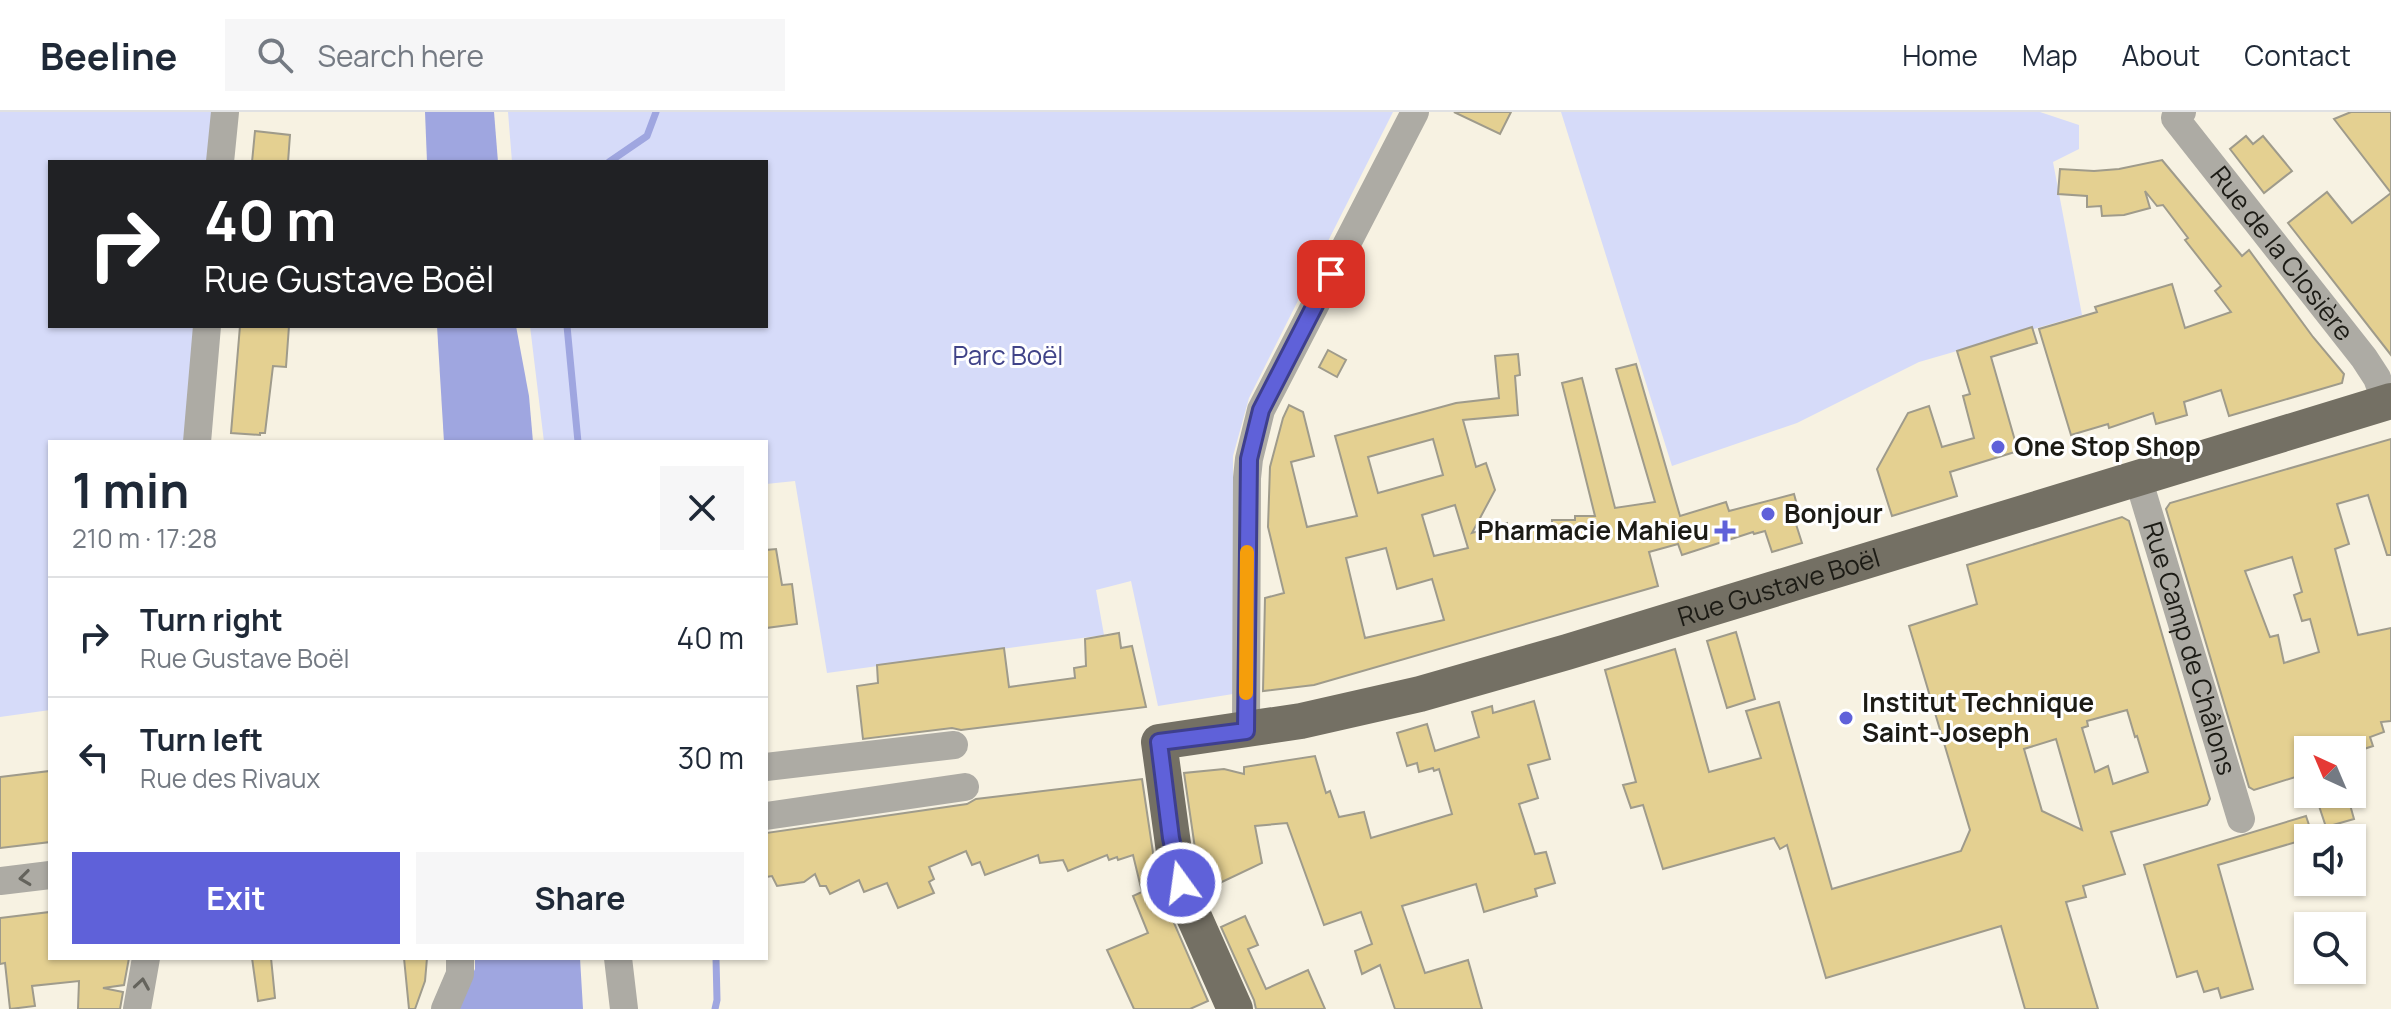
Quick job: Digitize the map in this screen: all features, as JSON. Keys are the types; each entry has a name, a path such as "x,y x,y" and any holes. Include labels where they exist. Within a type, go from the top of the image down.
{"main road":[{"name":"Rue Gustave Boël","path":"1235,1009 1186,899 1176,866 1159,742 1301,721 1420,694 2389,402"}],"street":[{"path":"220,160 225,112"},
{"path":"1246,731 1247,478 1261,410 1415,112"},
{"name":"Rue de la Closière","path":"2182,112 2175,118 2364,358 2389,402"},
{"path":"197,440 207,328"},
{"name":"Rue Camp de Châlons","path":"2138,478 2241,819"},
{"path":"768,767 954,745"},
{"path":"768,816 965,787"},
{"path":"0,881 48,875"},
{"path":"137,1009 146,960"},
{"path":"445,1009 460,974 460,960"},
{"path":"618,960 624,1009"}],"green space":[{"path":"0,112 225,112 220,160 48,160 48,328 207,328 197,440 48,440 48,710 0,717"},
{"name":"Parc Boël","path":"508,112 1393,112 1249,398 1233,456 1233,694 1158,706 1131,581 1096,590 1104,635 827,673 795,481 768,484 768,440 544,440 530,328 768,328 768,160 512,160"},
{"path":"1561,112 2040,112 2079,125 2079,149 2053,162 2082,315 1919,362 1797,423 1672,466"}],"water":[{"path":"425,112 494,112 498,160 427,160"},
{"path":"437,328 516,328 529,396 533,440 444,440"},
{"path":"475,960 580,960 583,1009 456,1009 475,969"}],"building":[{"path":"1454,112 1511,112 1500,134"},
{"path":"2351,112 2391,112 2391,193 2334,119"},
{"path":"255,131 290,135 288,160 252,160"},
{"path":"2246,136 2253,144 2263,136 2292,171 2264,193 2230,149"},
{"path":"2162,160 2242,256 2249,250 2344,374 2342,383 2229,416 2221,390 2184,402 2187,415 2156,424 2153,413 2109,428 2108,424 2071,435 2039,329 2097,312 2095,307 2172,284 2185,328 2231,312 2215,291 2221,286 2185,240 2188,238 2163,205 2157,206 2145,191 2150,208 2124,215 2102,216 2101,206 2087,207 2087,196 2058,194 2060,169 2119,169"},
{"path":"2327,192 2352,223 2391,193 2391,355 2288,223"},
{"path":"2032,327 2037,343 1991,357 2018,451 1950,472 1957,496 1892,516 1877,469 1908,413 1929,406 1942,447 1974,438 1963,396 1970,394 1957,351"},
{"path":"240,328 289,328 286,367 273,366 265,433 231,433"},
{"path":"1328,350 1346,360 1337,377 1319,367"},
{"path":"1518,354 1520,375 1515,376 1518,415 1463,420 1476,467 1486,463 1495,490 1472,533 1507,523 1507,529 1552,527 1552,520 1595,516 1562,383 1582,378 1615,508 1655,502 1616,369 1636,364 1680,516 1726,502 1729,511 1794,494 1800,516 1794,518 1802,543 1772,552 1765,531 1682,555 1678,544 1649,552 1658,586 1314,685 1263,691 1265,598 1284,593 1268,527 1270,467 1289,405 1303,412 1314,456 1291,462 1307,527 1357,516 1335,436 1456,403 1499,398 1495,356","holes":["1433,439 1443,475 1378,493 1368,457","1455,505 1468,548 1434,556 1422,515","1386,548 1397,589 1432,579 1444,620 1365,638 1346,558"]},
{"path":"2391,439 2391,555 2387,555 2368,495 2337,504 2349,544 2335,549 2358,635 2391,628 2391,721 2381,722 2384,732 2370,737 2373,746 2366,748 2366,736 2294,736 2294,777 2254,790 2249,787 2166,509 2170,503","holes":["2292,557 2302,592 2294,595 2302,621 2310,619 2319,652 2284,663 2278,635 2270,637 2245,571"]},
{"path":"2122,517 2129,521 2210,799 2207,805 2111,832 2125,874 2083,886 2086,897 2066,902 2098,1009 2025,1009 2001,926 1826,978 1787,845 1780,849 1774,838 1663,869 1643,805 1631,808 1623,785 1636,782 1605,670 1675,649 1709,772 1761,758 1746,711 1779,702 1832,889 1961,851 1970,830 1909,626 1977,604 1967,565","holes":["2127,710 2148,772 2113,784 2108,766 2095,772 2082,728 2088,726 2087,721","2056,739 2082,830 2042,811 2024,749"]},
{"path":"776,549 782,585 792,584 797,624 768,628 768,550"},
{"path":"1736,632 1755,699 1727,708 1707,641"},
{"path":"1119,633 1121,648 1132,646 1146,707 863,739 857,686 878,683 877,665 1004,648 1009,687 1075,678 1074,668 1086,666 1085,639"},
{"path":"1534,701 1550,759 1528,765 1538,798 1519,804 1535,854 1546,852 1555,883 1535,889 1537,896 1484,912 1476,884 1402,906 1425,973 1468,960 1482,1009 1395,1009 1380,965 1362,974 1355,951 1372,944 1361,912 1324,925 1287,823 1255,826 1262,863 1205,890 1197,862 1184,773 1224,769 1244,774 1244,767 1315,756 1326,793 1330,791 1339,817 1364,812 1371,838 1452,814 1439,769 1419,772 1417,763 1407,766 1397,733 1427,724 1435,751 1479,737 1472,712 1492,706 1493,713"},
{"path":"48,771 48,842 0,848 0,777"},
{"path":"1142,779 1153,867 1208,1001 1190,1009 1134,1009 1107,950 1148,933 1133,896 1142,892 1133,855 1109,860 1107,855 1068,871 1063,860 1040,863 1038,855 985,875 980,862 972,865 966,851 929,867 934,879 929,882 934,893 898,908 887,883 864,892 859,880 830,894 826,886 820,886 815,874 804,882 777,886 772,876 768,877 768,833 967,804 976,799"},
{"path":"2320,808 2351,808 2354,819 2325,824"},
{"path":"2306,816 2309,824 2294,824 2294,843 2218,865 2253,989 2221,998 2218,988 2204,992 2197,971 2177,977 2144,865"},
{"path":"48,912 48,960 129,960 124,985 103,988 123,992 120,1009 78,1009 79,981 32,986 35,1006 10,1009 5,963 0,964 0,918"},
{"path":"1245,916 1258,945 1248,949 1266,989 1308,970 1325,1009 1256,1009 1221,927"},
{"path":"252,960 271,960 275,998 258,1001"},
{"path":"404,960 427,960 425,981 415,1009 409,1009"}],"waterway":[{"path":"612,160 647,136 656,112"},
{"path":"567,328 578,440"},
{"path":"715,1009 716,960"}],"slow traffic":[{"path":"1246,693 1247,552"}],"place":[{"name":"One Stop Shop","path":"1998,447"},
{"name":"Bonjour","path":"1768,514"},
{"name":"Pharmacie Mahieu","path":"1725,531"},
{"name":"Institut Technique Saint-Joseph","path":"1846,718"}],"route":[{"path":"1181,883 1171,838 1159,742 1246,731 1249,459 1261,410 1331,274"}]}
